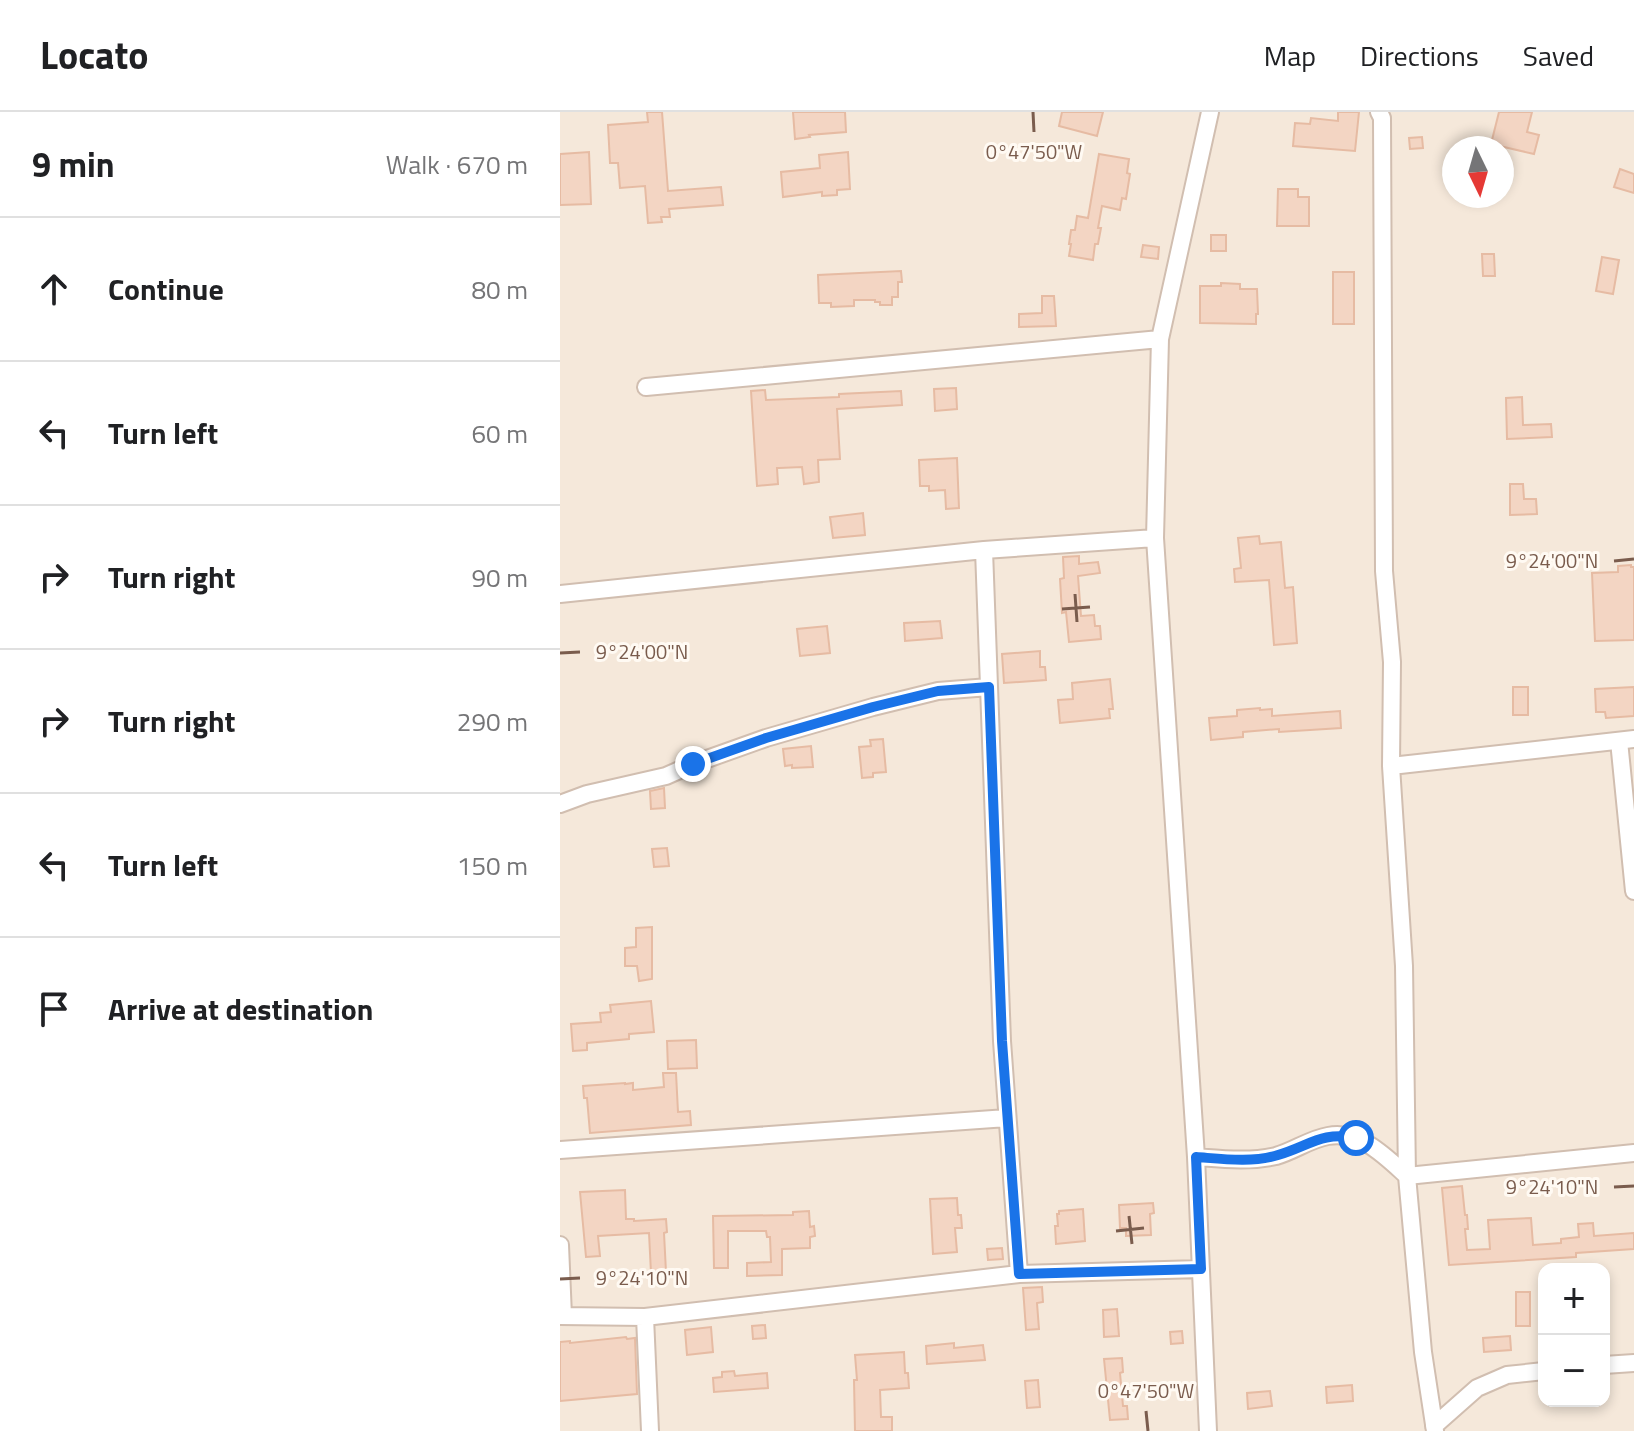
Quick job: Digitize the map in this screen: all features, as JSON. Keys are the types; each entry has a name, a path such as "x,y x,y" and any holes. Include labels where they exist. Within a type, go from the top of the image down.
{"street":[{"path":"1208,1431 1196,1157 1155,538 1160,339 1210,112"},
{"path":"1379,112 1382,118 1384,571 1392,662 1391,766 1404,966 1407,1176 1423,1352 1435,1429"},
{"path":"646,387 1160,339"},
{"path":"560,594 984,550 1155,538"},
{"path":"984,550 1002,1041 1019,1274"},
{"path":"560,804 587,794 666,776 766,738 873,707 938,691 989,687"},
{"path":"1391,766 1626,740 1634,891"},
{"path":"560,1150 1007,1118"},
{"path":"1196,1157 1253,1160 1278,1155 1327,1136 1344,1136 1356,1138 1374,1148 1407,1176 1634,1153"},
{"path":"560,1245 561,1316 645,1317 1019,1274 1201,1269"},
{"path":"645,1317 650,1431"},
{"path":"1610,1365 1634,1363"},
{"path":"1435,1429 1477,1388 1507,1375 1538,1372"}],"shaded area":[{"path":"560,112 1634,112 1634,1431 560,1431"}],"building":[{"path":"647,112 662,112 668,191 721,187 723,205 669,209 670,217 661,217 662,222 648,223 645,186 620,188 618,163 610,163 608,125 648,122"},
{"path":"793,112 845,112 846,132 795,139"},
{"path":"1062,112 1103,112 1097,136 1059,126"},
{"path":"1338,112 1359,112 1355,151 1293,146 1295,123 1310,124 1311,118 1338,121"},
{"path":"1499,112 1532,112 1527,132 1539,135 1534,154 1514,149 1514,136 1493,136"},
{"path":"1422,137 1423,148 1410,149 1409,138"},
{"path":"589,152 591,204 560,205 560,154"},
{"path":"848,152 850,189 837,190 837,195 822,196 822,192 783,197 781,172 820,168 819,155"},
{"path":"1099,154 1129,159 1126,199 1122,198 1120,210 1102,206 1098,228 1101,228 1093,260 1069,256 1071,230 1075,230 1077,216 1088,218"},
{"path":"1620,169 1634,174 1634,193 1614,187"},
{"path":"1278,189 1298,189 1298,197 1309,197 1309,226 1277,226"},
{"path":"1211,235 1226,235 1226,251 1211,251"},
{"path":"1143,245 1159,247 1158,259 1141,257"},
{"path":"1482,254 1494,254 1495,276 1483,276"},
{"path":"1602,257 1619,260 1613,294 1596,291"},
{"path":"901,271 902,282 898,282 898,297 892,297 892,305 880,305 875,300 854,300 854,306 831,307 831,303 819,303 818,275"},
{"path":"1333,272 1354,272 1354,324 1333,324"},
{"path":"1221,283 1240,284 1240,289 1257,289 1256,324 1200,323 1200,286 1221,286"},
{"path":"1042,296 1054,296 1056,326 1019,327 1019,314 1042,313"},
{"path":"956,388 957,409 935,411 934,389"},
{"path":"765,390 766,400 901,391 902,405 837,409 840,459 818,460 819,482 804,484 802,467 777,468 778,484 757,486 751,391"},
{"path":"1522,397 1523,425 1551,424 1552,437 1507,439 1506,398"},
{"path":"957,458 959,508 946,509 945,490 929,491 929,486 920,486 919,460"},
{"path":"1510,484 1523,484 1524,499 1536,499 1537,514 1510,515"},
{"path":"863,513 865,535 833,538 830,517"},
{"path":"1259,536 1260,544 1281,542 1285,588 1293,587 1297,643 1274,645 1269,580 1235,582 1234,569 1241,568 1238,538"},
{"path":"1079,556 1079,564 1098,562 1100,573 1078,576 1081,616 1094,615 1095,626 1100,626 1101,639 1069,642 1066,612 1062,613 1060,579 1064,578 1063,557"},
{"path":"1618,566 1634,567 1634,640 1595,641 1592,573 1618,572"},
{"path":"940,621 942,638 905,641 904,623"},
{"path":"827,626 830,653 800,656 797,629"},
{"path":"1040,651 1040,667 1045,667 1046,680 1004,683 1002,654"},
{"path":"1110,679 1113,709 1109,709 1110,718 1060,723 1058,700 1073,699 1072,683"},
{"path":"1513,687 1528,687 1528,715 1513,715"},
{"path":"1634,687 1634,716 1606,718 1605,712 1596,712 1595,689"},
{"path":"1272,709 1272,716 1340,711 1341,728 1243,732 1243,737 1211,740 1209,718 1237,716 1237,710"},
{"path":"883,739 886,772 862,778 859,747 871,746 870,740"},
{"path":"811,746 813,767 785,766 783,749"},
{"path":"664,788 665,808 651,809 650,791"},
{"path":"667,848 669,866 654,867 652,849"},
{"path":"652,927 652,979 639,981 637,966 625,966 625,948 636,947 636,928"},
{"path":"651,1001 654,1032 629,1034 629,1039 587,1043 587,1050 573,1051 571,1024 601,1022 600,1013 611,1012 610,1005"},
{"path":"696,1040 697,1068 668,1069 667,1041"},
{"path":"663,1073 676,1073 678,1112 690,1111 691,1125 590,1133 583,1086 633,1083 633,1090 664,1087"},
{"path":"1462,1186 1467,1215 1467,1250 1490,1249 1488,1220 1531,1218 1533,1245 1561,1243 1561,1239 1579,1237 1578,1224 1593,1223 1594,1236 1634,1233 1634,1249 1576,1253 1576,1257 1449,1265 1442,1188"},
{"path":"625,1190 626,1219 666,1219 666,1272 651,1273 649,1233 598,1236 600,1256 586,1257 580,1192"},
{"path":"957,1198 962,1228 955,1228 957,1252 933,1254 930,1199"},
{"path":"1153,1203 1151,1235 1126,1236 1126,1228 1120,1228 1119,1205"},
{"path":"1083,1209 1085,1241 1056,1244 1055,1226 1058,1226 1059,1211"},
{"path":"809,1211 810,1227 814,1226 815,1236 810,1237 810,1248 782,1249 782,1275 747,1276 747,1263 771,1262 770,1237 767,1237 766,1231 728,1231 728,1268 714,1268 713,1216 793,1215 793,1212"},
{"path":"1002,1248 1003,1259 988,1260 987,1249"},
{"path":"1042,1287 1043,1302 1037,1303 1039,1329 1026,1330 1023,1288"},
{"path":"1516,1292 1530,1292 1530,1326 1516,1326"},
{"path":"1117,1309 1119,1336 1104,1337 1103,1310"},
{"path":"765,1325 766,1338 753,1339 752,1326"},
{"path":"711,1327 713,1352 687,1355 685,1330"},
{"path":"1182,1331 1183,1343 1171,1344 1170,1332"},
{"path":"1510,1336 1511,1350 1484,1352 1483,1338"},
{"path":"635,1338 637,1394 560,1401 560,1342"},
{"path":"954,1343 954,1348 983,1345 985,1360 927,1364 926,1346"},
{"path":"904,1352 909,1388 880,1390 881,1417 892,1417 892,1431 855,1431 855,1355"},
{"path":"1122,1358 1123,1406 1127,1406 1128,1419 1110,1420 1104,1359"},
{"path":"734,1371 735,1376 767,1373 768,1388 714,1392 713,1378 722,1377 722,1372"},
{"path":"1038,1380 1040,1407 1027,1408 1025,1381"},
{"path":"1352,1385 1353,1401 1327,1403 1326,1387"},
{"path":"1270,1391 1272,1406 1248,1409 1247,1393"}],"route":[{"path":"693,764 766,738 873,707 938,691 989,687 1002,1041 1019,1274 1201,1269 1196,1157 1253,1160 1278,1155 1327,1136 1356,1138"}]}
